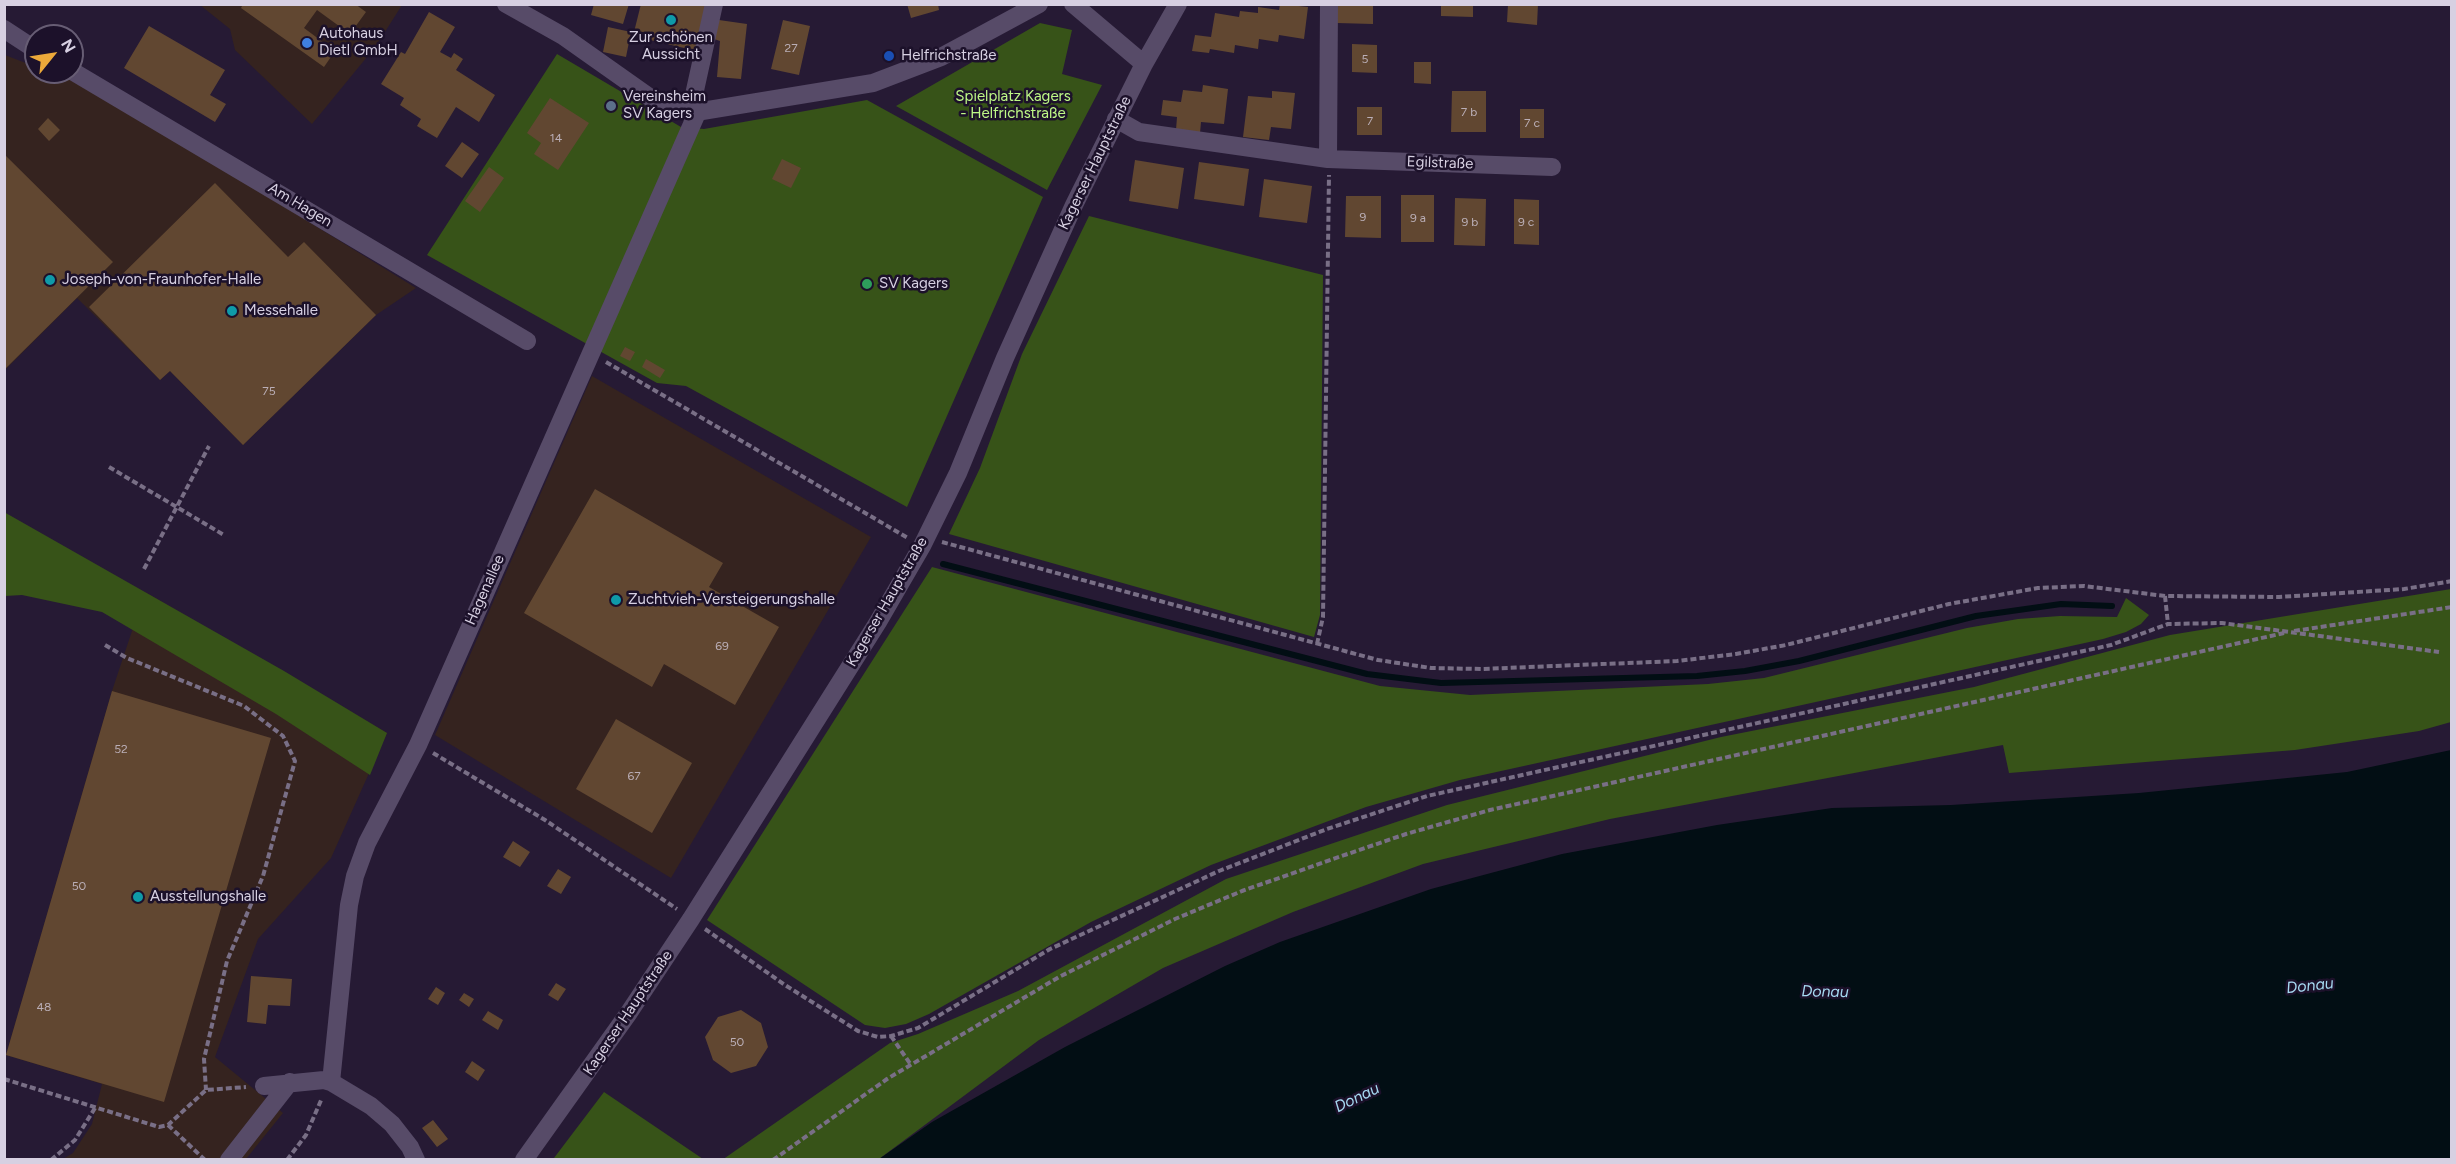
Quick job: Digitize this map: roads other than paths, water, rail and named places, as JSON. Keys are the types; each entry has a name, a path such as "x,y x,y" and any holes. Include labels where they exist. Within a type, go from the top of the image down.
{"street":[{"path":"506,4 563,36 655,101 693,113 873,83 941,57 1039,4"},
{"name":"Hagenallee","path":"328,1081 349,905 367,843 418,745 693,113 714,4"},
{"path":"1072,4 1144,64"},
{"name":"Kagerser Hauptstraße","path":"524,1160 555,1119 691,919 878,622 958,473 1005,358 1074,205 1144,64 1178,4"},
{"path":"1328,159 1329,4"},
{"path":"4,28 24,42"},
{"name":"Am Hagen","path":"84,78 527,341"},
{"name":"Egilstraße","path":"1116,119 1139,132 1328,159 1552,167"},
{"path":"264,1086 290,1082 328,1081 371,1106 392,1124 416,1160"},
{"path":"229,1160 290,1082"}],"water":[{"name":"Donau","path":"2451,750 2451,1159 879,1159 932,1122 1065,1047 1225,966 1280,942 1431,889 1562,854 1717,825 1832,808 1951,805 2139,793 2347,772"}],"waterway":[{"path":"943,564 1367,674 1441,683 1697,676 1745,671 1799,661 1976,616 2061,604 2112,606"}],"place":[{"name":"Zur schönen Aussicht","path":"671,20"},
{"name":"Autohaus Dietl GmbH","path":"307,43"},
{"name":"Helfrichstraße","path":"889,56"},
{"name":"Vereinsheim SV Kagers","path":"611,106"},
{"name":"Joseph-von-Fraunhofer-Halle","path":"50,280"},
{"name":"SV Kagers","path":"867,284"},
{"name":"Messehalle","path":"232,311"},
{"name":"Zuchtvieh-Versteigerungshalle","path":"616,600"},
{"name":"Ausstellungshalle","path":"138,897"}],"park label":[{"name":"Spielplatz Kagers - Helfrichstraße","path":"1013,106"}]}
